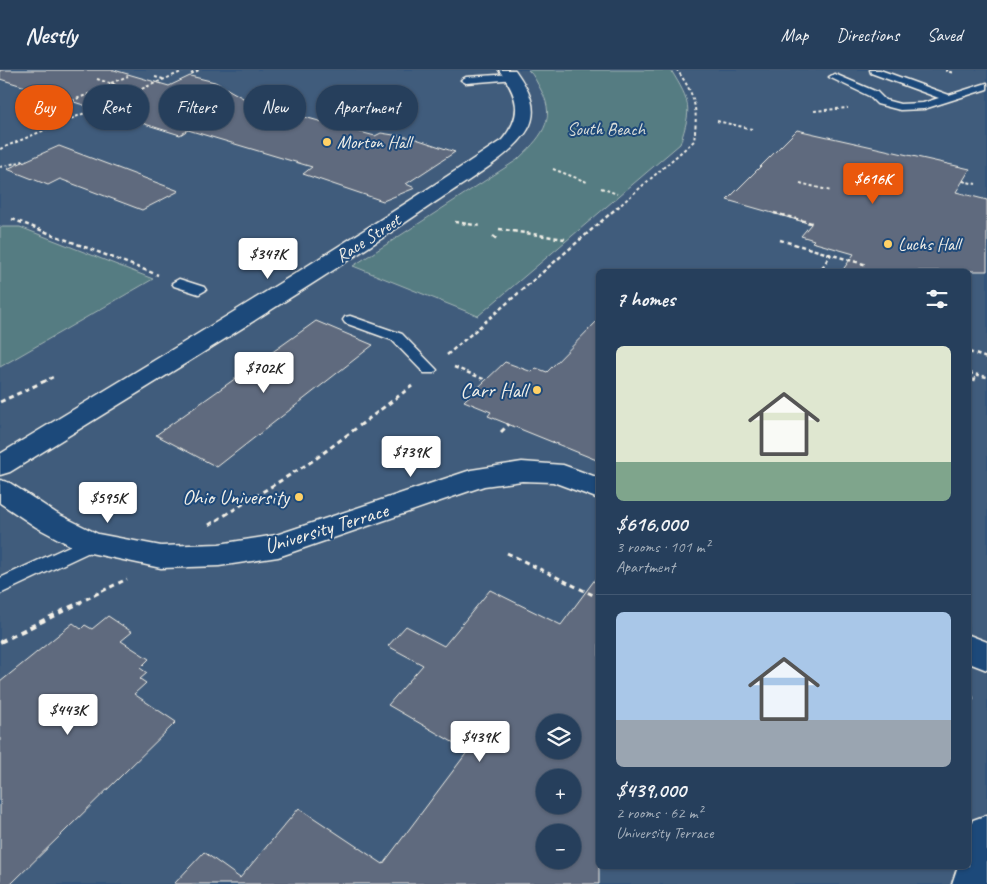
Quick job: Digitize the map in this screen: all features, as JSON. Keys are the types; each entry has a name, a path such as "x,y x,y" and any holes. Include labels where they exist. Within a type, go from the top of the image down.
{"street":[{"name":"Race Street","path":"0,466 252,312 498,152 518,133 524,122 523,97 510,74"},
{"name":"University Terrace","path":"0,490 46,520 91,543 161,557 219,555 278,546 481,478 519,472 542,471 564,475 596,489"},
{"path":"971,649 987,657"},
{"path":"972,884 987,834"}],"lane":[{"path":"874,70 949,98"},
{"path":"466,80 510,74"},
{"path":"834,77 873,94 882,102 900,107 924,106 987,86"},
{"path":"179,283 199,290"},
{"path":"350,320 397,337 428,370"},
{"path":"0,587 91,543"}],"path":[{"path":"0,149 186,70"},
{"path":"191,74 199,70"},
{"path":"208,526 300,469 360,428 694,141 697,106 694,93 677,70"},
{"path":"73,100 128,76"},
{"path":"155,77 163,80"},
{"path":"97,79 115,85"},
{"path":"814,111 848,108"},
{"path":"717,121 752,129"},
{"path":"0,167 28,160"},
{"path":"553,169 587,182"},
{"path":"860,182 868,171"},
{"path":"963,181 976,184"},
{"path":"800,183 831,191"},
{"path":"602,188 617,194"},
{"path":"774,213 812,223"},
{"path":"12,219 179,283"},
{"path":"455,222 481,226"},
{"path":"499,229 565,239"},
{"path":"493,236 498,240"},
{"path":"780,240 867,265"},
{"path":"822,268 831,254"},
{"path":"971,353 987,358"},
{"path":"462,370 486,380"},
{"path":"971,374 987,376"},
{"path":"974,381 976,375"},
{"path":"0,402 55,376"},
{"path":"501,432 509,424"},
{"path":"507,553 593,596"},
{"path":"0,642 105,591"}],"shaded area":[{"name":"Ohio University","path":"0,70 987,70 987,884 0,884"}],"green space":[{"name":"South Beach","path":"528,70 671,70 683,90 688,106 680,144 478,316 353,266 517,160 532,145 544,129 548,111 541,90"},
{"path":"0,227 20,227 153,279 0,367"}],"building":[{"name":"Morton Hall","path":"0,70 114,70 166,85 159,85 159,128 149,125 149,85 83,85 83,105 73,102 73,85 19,85 0,79"},
{"name":"Morton Hall","path":"190,76 220,85 171,85"},
{"name":"Morton Hall","path":"234,93 244,98 244,130 306,130 306,117 316,120 316,130 353,130 375,136 381,133 413,138 455,152 406,184 415,188 383,201 303,174 312,167 188,130 234,130"},
{"name":"Morton Hall","path":"164,130 188,130 180,135"},
{"path":"797,130 970,169 956,192 987,200 987,271 971,271 971,269 843,269 854,254 812,242 814,240 801,236 811,224 727,200"},
{"path":"59,146 179,191 142,210 60,179 48,185 7,169"},
{"path":"316,321 373,345 217,467 156,435"},
{"name":"Carr Hall","path":"596,322 596,460 488,416 491,412 464,401 505,362 532,372 536,368 547,372"},
{"path":"596,578 596,869 599,869 599,884 174,884 204,852 240,878 299,808 383,864 468,751 388,705 423,665 388,646 406,626 444,646 490,590 561,625"},
{"path":"108,616 132,632 121,641 149,659 140,668 147,673 140,679 146,683 134,694 176,722 11,884 0,884 0,682 73,623 81,629 85,625 92,629"}],"place":[{"name":"Morton Hall","path":"327,142"},
{"name":"Luchs Hall","path":"888,244"},
{"name":"Carr Hall","path":"537,390"},
{"name":"Ohio University","path":"299,497"}]}
